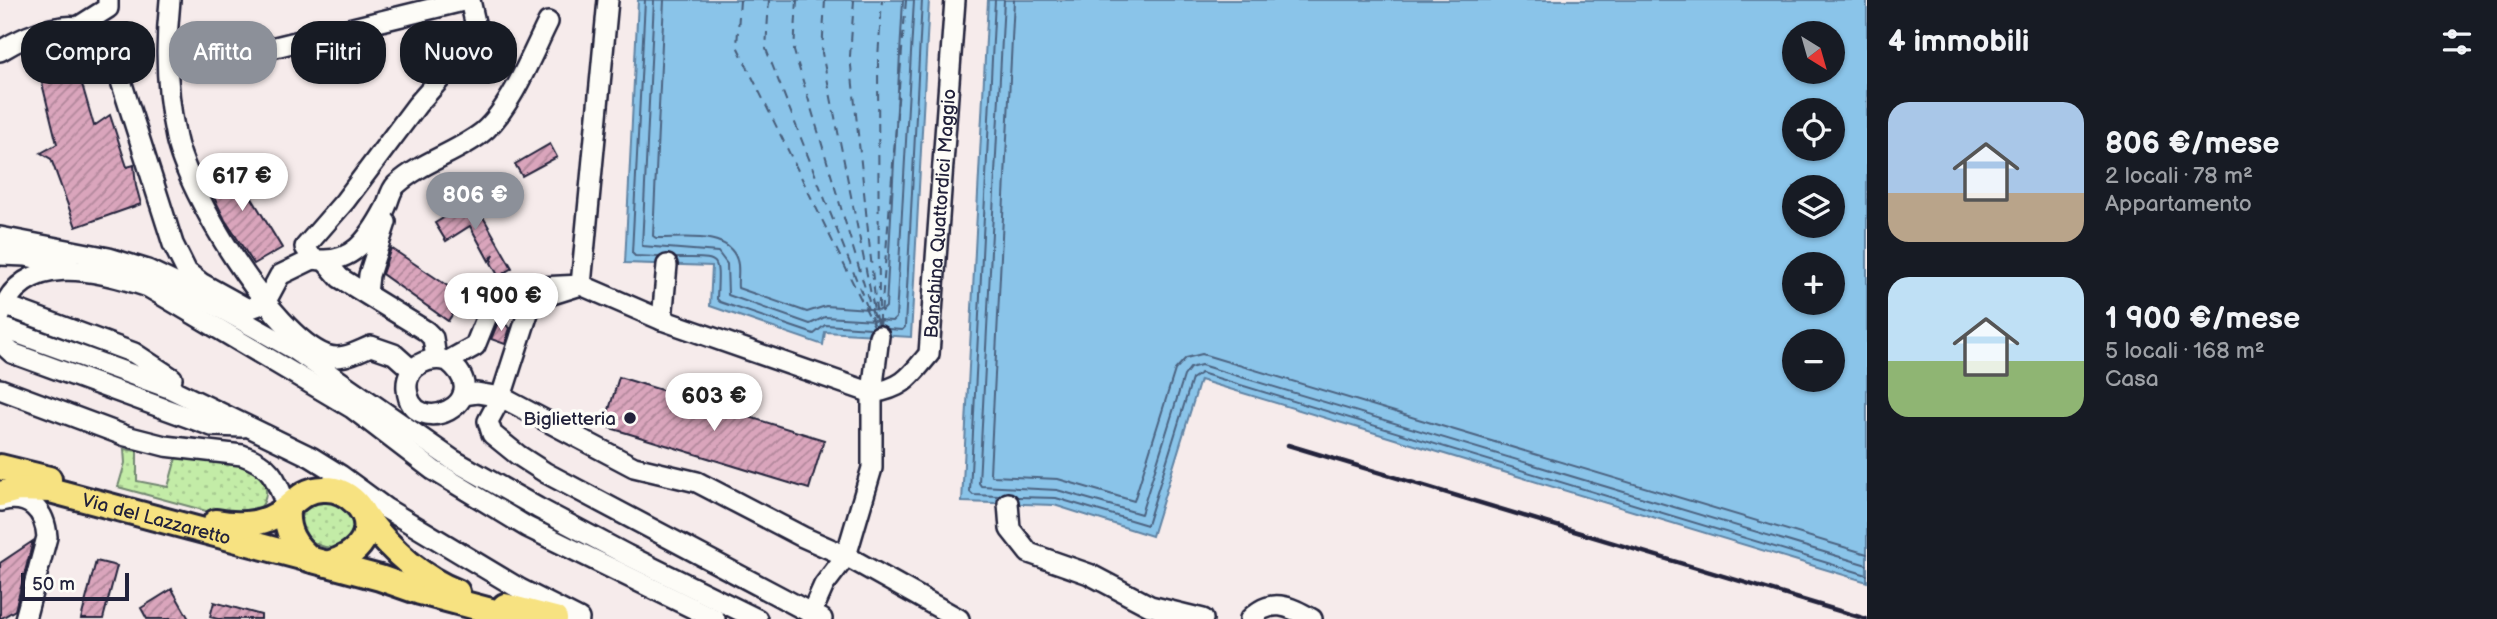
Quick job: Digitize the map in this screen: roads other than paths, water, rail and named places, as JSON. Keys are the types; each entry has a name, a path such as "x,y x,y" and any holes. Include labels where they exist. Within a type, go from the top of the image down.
{"main road":[{"name":"Via del Lazzaretto","path":"0,467 218,523 243,526 256,524 287,508"},
{"name":"Via del Lazzaretto","path":"0,494 18,489 50,490 521,619"},
{"path":"365,516 367,528 356,550 347,557 319,562 295,545 286,520 287,508 296,498 308,491 340,491 351,498 400,557 450,589 555,619"}],"lane":[{"path":"87,21 108,8 108,0"},
{"path":"170,0 167,82 177,141 194,187 265,303 293,334 326,355 344,358 371,346 394,354 412,370"},
{"path":"277,47 468,0 478,36 417,105 345,201 305,247 340,278 426,331 433,338 442,360 458,369 464,381 463,394 454,408 440,415 428,415 418,410 410,401 407,390 412,370 423,361 442,360 475,346 498,289 581,285 662,320 872,393"},
{"path":"581,285 608,0"},
{"name":"Banchina Quattordici Maggio","path":"872,393 894,390 912,375 929,354 955,0"},
{"path":"122,84 173,244 187,272 201,283 248,309 265,303 280,275 319,260 355,252 386,207 394,187 418,168 482,133 509,100 548,22"},
{"path":"0,51 21,39"},
{"path":"367,294 369,275 386,223 386,207"},
{"path":"0,237 109,258 158,274 192,291 295,350 453,460 605,544 757,619"},
{"path":"0,255 26,256 125,279 170,299 352,408 433,470 527,527 715,619"},
{"path":"662,320 667,264"},
{"path":"83,271 59,271 29,278 10,294 1,313 172,378 224,406 251,427"},
{"path":"581,285 546,296 528,310 501,397 488,421 492,434 517,455 567,485 815,617 824,585 846,556 872,468 872,393 879,336"},
{"path":"0,327 169,388 251,427 340,475 386,508 520,589 579,619"},
{"path":"0,337 166,398 215,420 251,427"},
{"path":"0,342 12,353 212,426 251,427"},
{"path":"0,390 125,436 165,446 252,458 262,463 274,475 287,508"},
{"path":"380,408 407,390"},
{"path":"463,394 501,397 634,467 697,482 803,537 846,556 958,619"},
{"path":"440,415 436,428 440,441 453,460"},
{"path":"273,439 340,491"},
{"path":"0,501 15,499 30,504 42,513 46,523 47,537 25,619"},
{"path":"1008,503 1010,529 1029,553 1089,574 1153,612 1203,619"},
{"path":"1251,619 1259,610 1269,605 1293,608 1312,619"}],"water":[{"path":"638,0 929,0 911,337 825,332 823,345 710,306 712,266 625,263"},
{"path":"988,0 1867,0 1867,582 1200,380 1152,536 1054,505 962,502"}],"railway":[{"path":"1288,445 1866,619"}],"place":[{"name":"Biglietteria","path":"630,418"}]}
